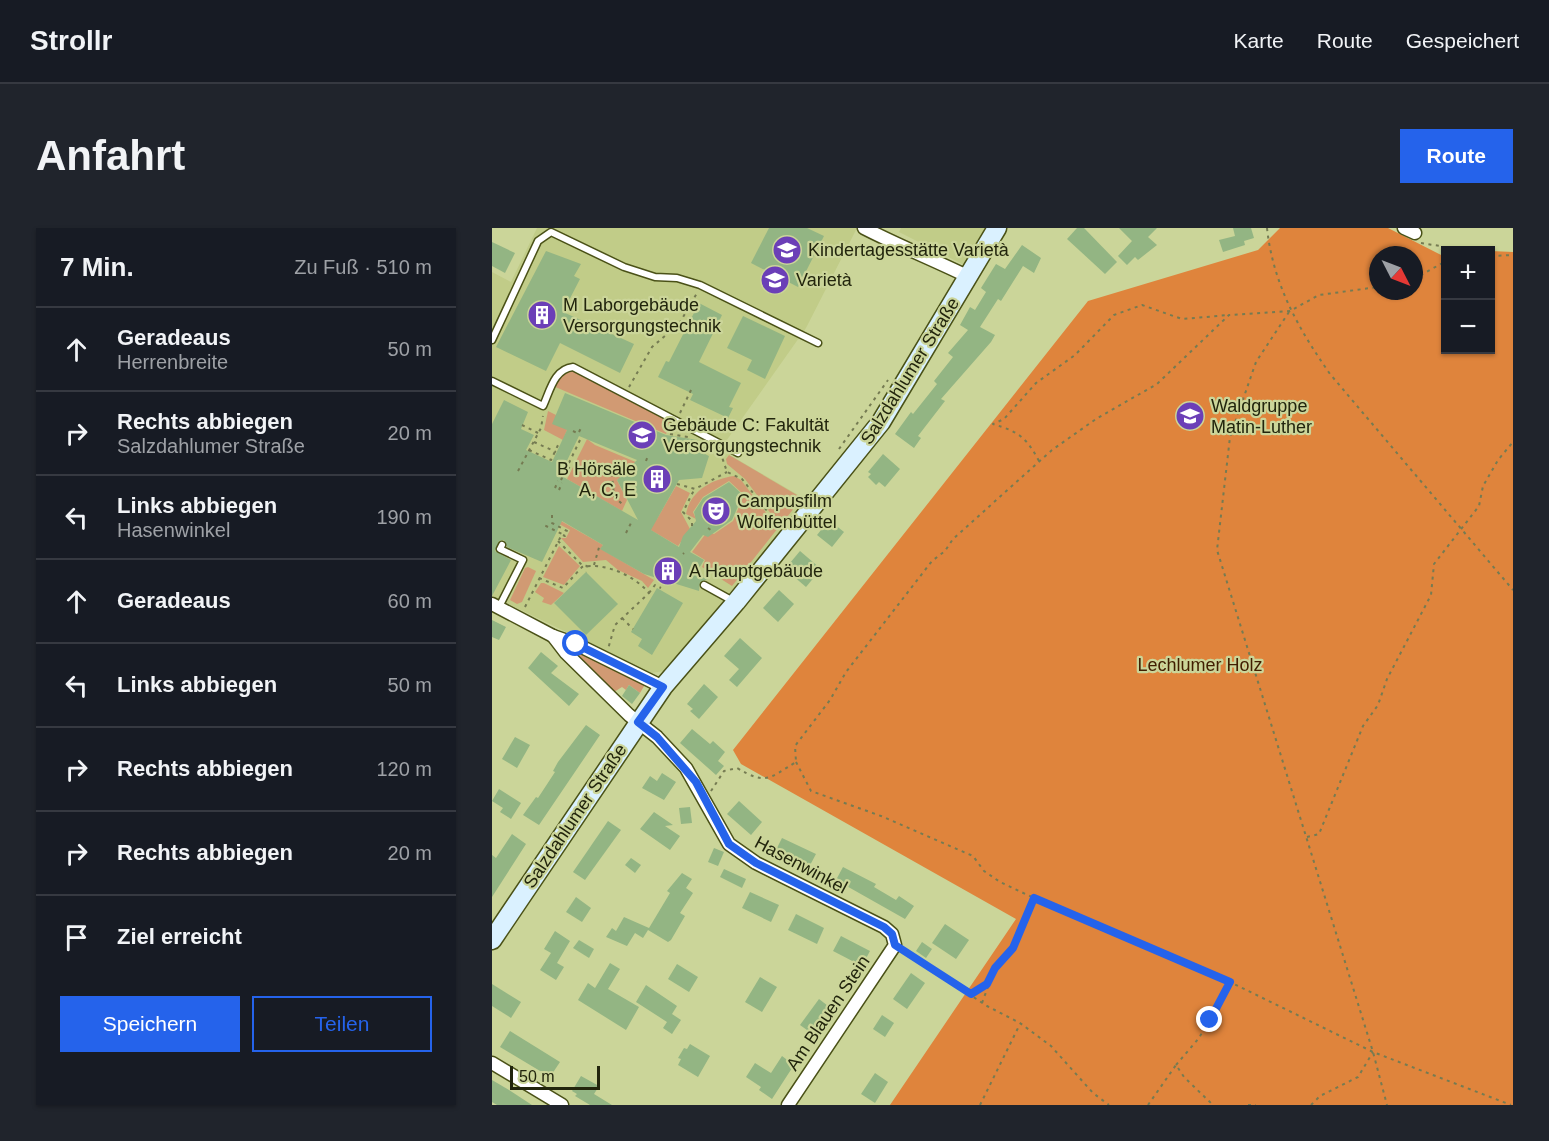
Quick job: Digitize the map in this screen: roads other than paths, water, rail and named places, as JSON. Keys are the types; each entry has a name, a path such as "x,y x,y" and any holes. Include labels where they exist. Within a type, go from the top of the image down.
{"main road":[{"name":"Salzdahlumer Straße","path":"492,940 663,687 736,602 880,422 997,228"}],"street":[{"path":"864,228 917,255 929,258 969,277"},
{"path":"495,605 553,636 576,644 663,687"},
{"name":"Hasenwinkel","path":"553,636 566,653 638,722 657,737 691,775 729,844 756,863 884,927 895,943"},
{"name":"Am Blauen Stein","path":"788,1105 895,943"},
{"path":"492,1063 556,1104"}],"lane":[{"path":"492,340 538,241 551,232 624,267 655,277 677,278 700,285 818,343"},
{"path":"492,381 545,407 556,376 567,368 580,370 738,453"},
{"path":"495,605 523,560 501,549 502,545"},
{"path":"704,585 736,602"}],"place":[{"name":"Kindertagesstätte Varietà","path":"787,250"},
{"name":"Varietà","path":"775,280"},
{"name":"M Laborgebäude Versorgungstechnik","path":"542,315"},
{"name":"Waldgruppe Matin-Luther","path":"1190,416"},
{"name":"Gebäude C: Fakultät Versorgungstechnik","path":"642,435"},
{"name":"B Hörsäle A, C, E","path":"657,479"},
{"name":"Campusfilm Wolfenbüttel","path":"716,511"},
{"name":"A Hauptgebäude","path":"668,571"}],"park label":[{"name":"Lechlumer Holz","path":"1200,665"}]}
